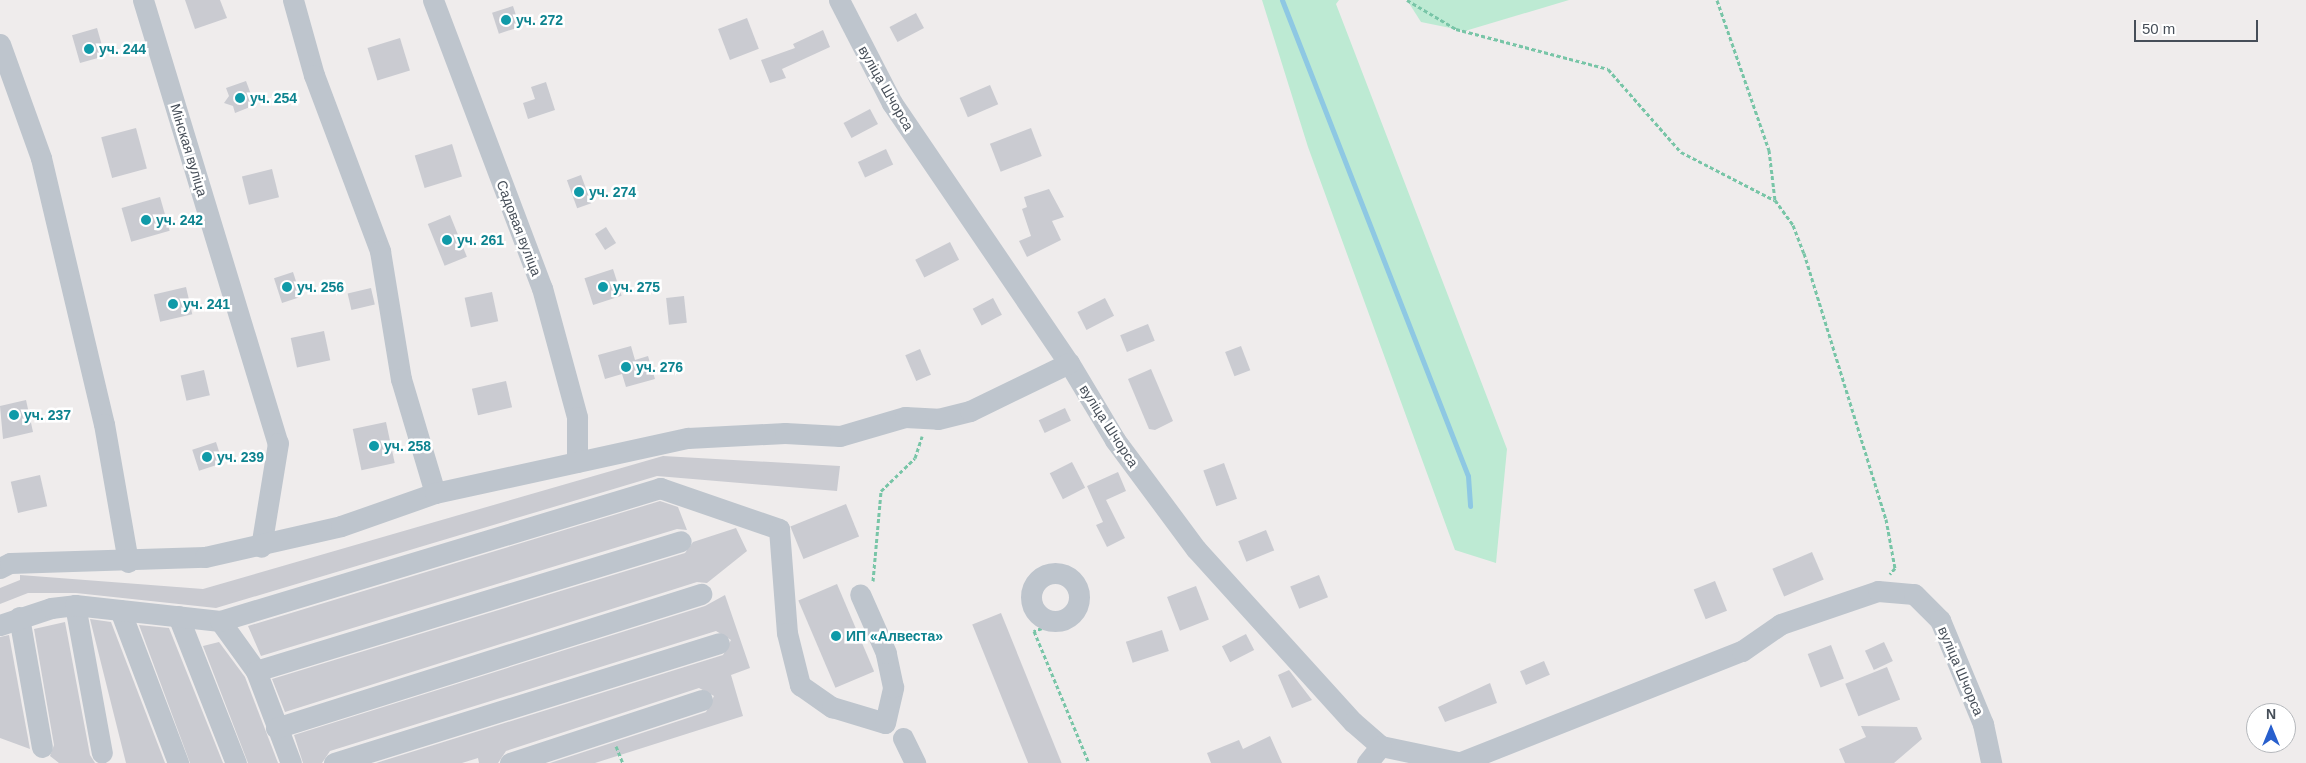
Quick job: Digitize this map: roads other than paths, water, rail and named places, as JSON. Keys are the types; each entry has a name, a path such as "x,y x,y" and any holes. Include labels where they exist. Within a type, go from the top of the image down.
{"street":[{"name":"Мінская вуліца","path":"143,0 278,443 261,548"},
{"path":"292,0 314,75 380,252 401,379 435,493"},
{"name":"Садовая вуліца","path":"433,0 542,288 577,417 577,462"},
{"name":"вуліца Шчорса","path":"839,0 892,103 1069,363 1115,440 1196,549 1353,722 1382,746 1462,763 1742,652 1781,624 1878,591 1914,594 1940,620 1980,715 1991,763"},
{"path":"0,44 41,158 104,424 128,562"},
{"path":"0,568 10,564 128,562 205,557 261,548 341,526 435,493 688,438 785,433 840,436 905,417 928,418 970,411 1069,363"},
{"path":"42,747 9,621 75,605 220,621 660,488 779,529 787,633 800,685 832,707 885,723 892,687 886,653 867,591"},
{"path":"256,671 681,541"},
{"path":"276,728 701,594"},
{"path":"75,605 102,753"},
{"path":"120,610 178,763"},
{"path":"178,616 236,763"},
{"path":"220,621 256,671 276,728 292,763"},
{"path":"334,763 719,643"},
{"path":"510,763 702,700"},
{"path":"904,738 915,763"},
{"path":"1367,763 1382,746"}],"waterway":[{"path":"1282,0 1468,476 1470,506"}],"place":[{"name":"уч. 272","path":"506,20"},
{"name":"уч. 244","path":"89,49"},
{"name":"уч. 254","path":"240,98"},
{"name":"уч. 274","path":"579,192"},
{"name":"уч. 242","path":"146,220"},
{"name":"уч. 261","path":"447,240"},
{"name":"уч. 256","path":"287,287"},
{"name":"уч. 275","path":"603,287"},
{"name":"уч. 241","path":"173,304"},
{"name":"уч. 276","path":"626,367"},
{"name":"уч. 237","path":"14,415"},
{"name":"уч. 258","path":"374,446"},
{"name":"уч. 239","path":"207,457"},
{"name":"ИП «Алвеста»","path":"836,636"}]}
